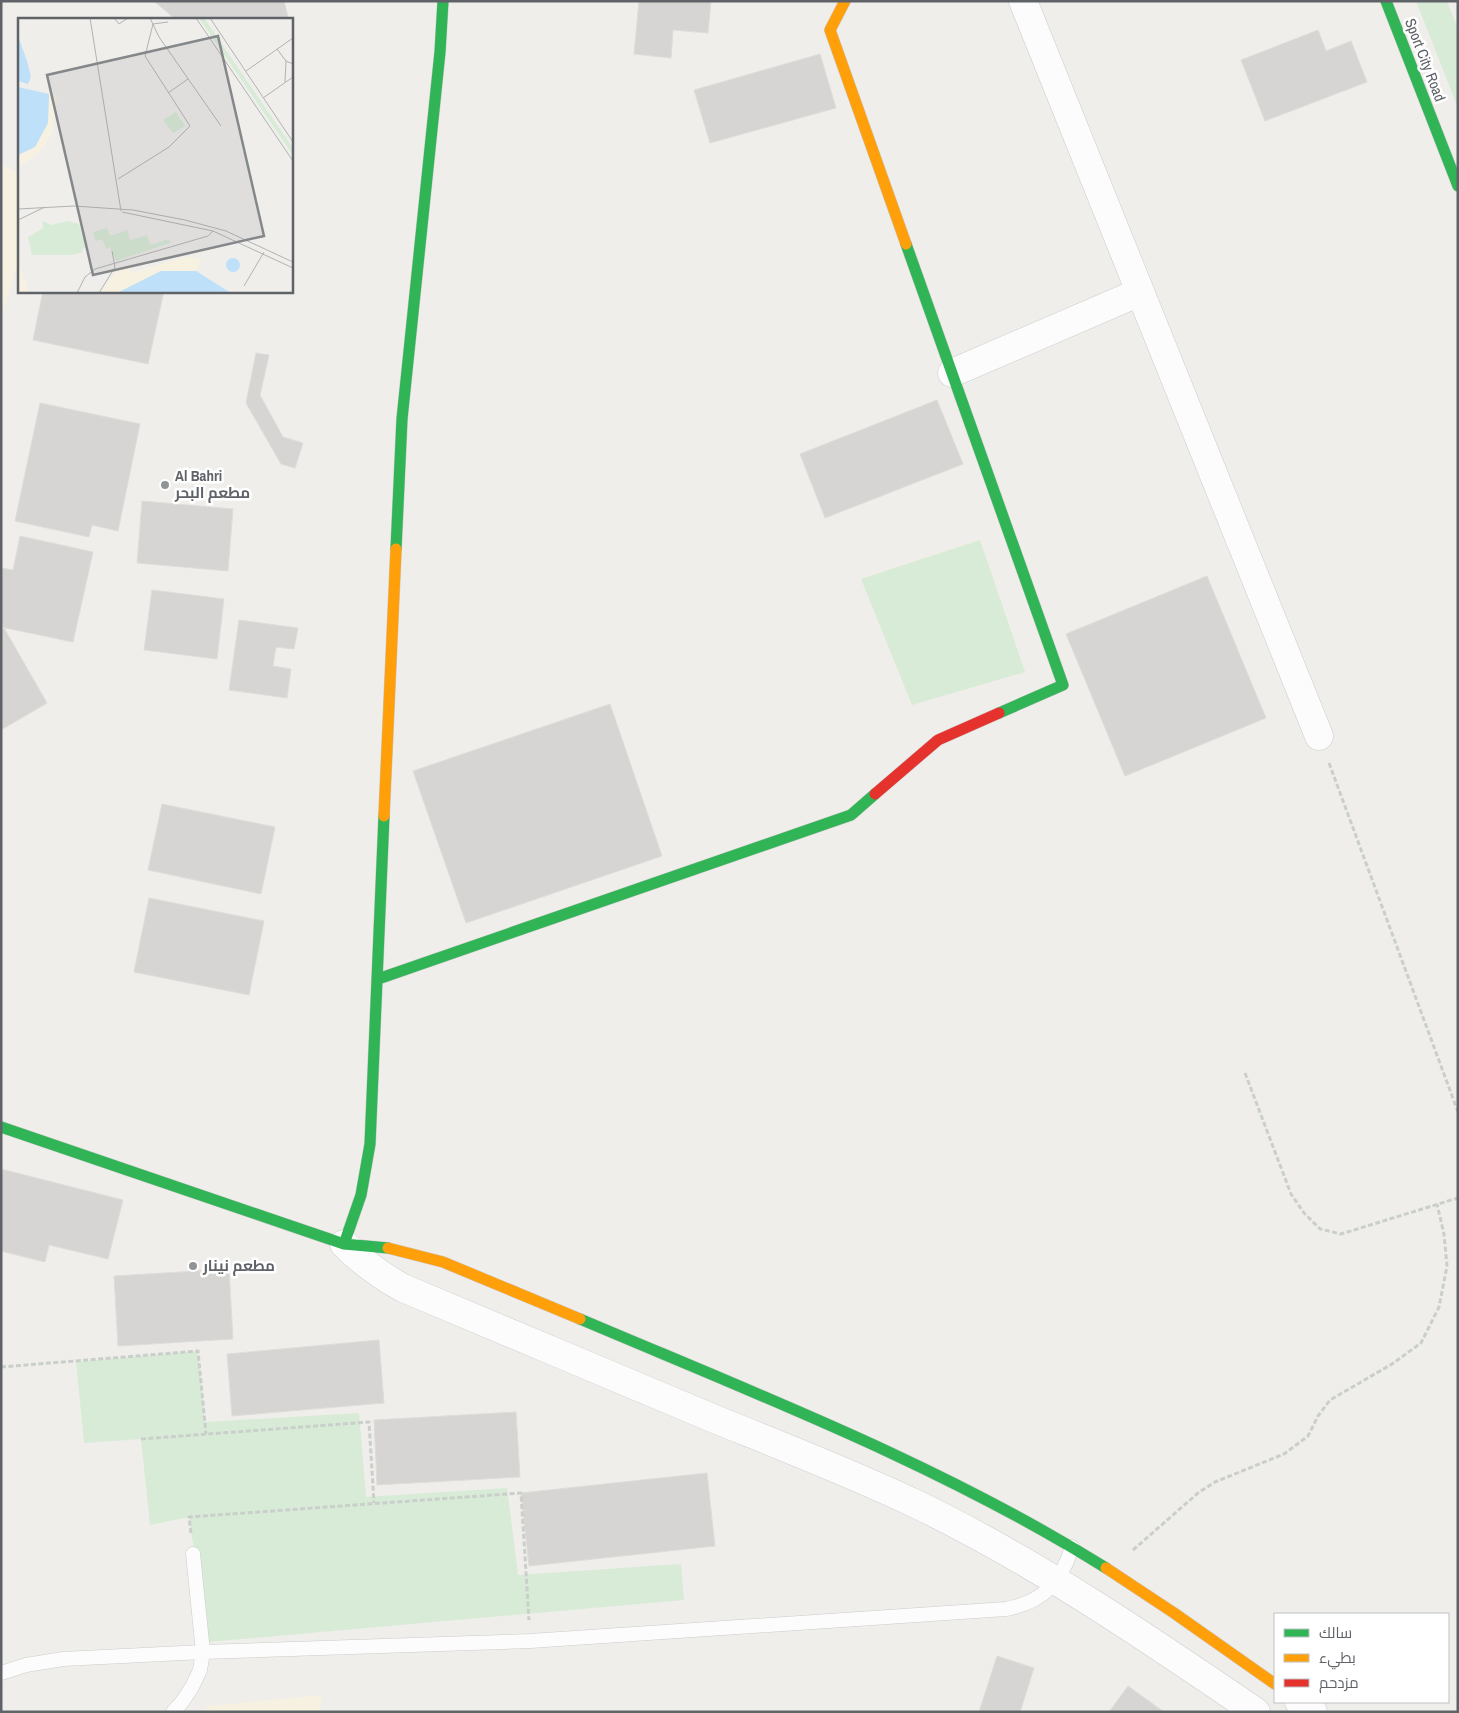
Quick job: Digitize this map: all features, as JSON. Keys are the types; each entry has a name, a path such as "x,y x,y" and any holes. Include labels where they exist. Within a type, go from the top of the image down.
{"street":[{"path":"344,1244 362,1195 370,1144 402,419 440,52 443,1"},
{"path":"378,979 852,815 938,740 1064,685 830,30 845,1"},
{"path":"1023,1 1320,736"},
{"name":"Sport City Road","path":"1386,1 1458,186"},
{"path":"952,373 1140,292"},
{"path":"1,1127 344,1244 394,1249 443,1262 853,1435 992,1503 1072,1547 1169,1609 1274,1683"},
{"path":"344,1244 382,1276 403,1288 916,1504 988,1541 1108,1612 1256,1712"},
{"path":"1300,1703 1313,1712"}],"lane":[{"path":"1,1673 26,1665 63,1659 203,1652 530,1641 1006,1610 1021,1607 1046,1592 1057,1581 1067,1566 1072,1547"},
{"path":"173,1712 192,1687 200,1670 203,1652 193,1554"}],"path":[{"path":"1320,736 1458,1112"},
{"path":"1245,1073 1291,1194 1304,1213 1320,1229 1341,1234 1458,1198"},
{"path":"1110,1570 1198,1493 1215,1482 1284,1454 1308,1436 1318,1416 1330,1400 1392,1364 1422,1342 1440,1307 1447,1266 1444,1234 1437,1204"},
{"path":"1,1367 198,1351 206,1434"},
{"path":"141,1439 369,1422 374,1503"},
{"path":"193,1554 189,1517 520,1493 530,1641"}],"green space":[{"path":"1416,1 1447,1 1458,29 1458,108"},
{"path":"980,540 1025,672 912,705 861,579"},
{"path":"198,1351 205,1422 359,1413 366,1497 507,1488 518,1575 681,1564 684,1600 208,1642 189,1517 150,1525 141,1439 84,1443 76,1362"}],"sand":[{"path":"1,164 18,172 18,262 1,319"},
{"path":"322,1695 320,1712 202,1712 209,1706"}],"building":[{"path":"154,1 284,1 288,17 287,18 174,18"},
{"path":"639,1 711,1 708,33 673,30 671,58 634,54"},
{"path":"1318,30 1326,51 1351,41 1367,82 1265,121 1241,60"},
{"path":"820,54 836,108 710,143 694,90"},
{"path":"43,292 164,292 148,364 33,340"},
{"path":"256,353 269,355 260,395 283,437 303,443 295,468 281,464 246,403"},
{"path":"937,400 963,464 825,518 800,454"},
{"path":"40,403 140,424 118,531 92,525 89,537 15,521"},
{"path":"142,501 233,509 228,571 137,563"},
{"path":"20,536 93,552 73,642 1,627 1,568 13,570"},
{"path":"1207,576 1266,718 1125,776 1066,634"},
{"path":"152,590 224,599 217,659 144,650"},
{"path":"239,620 298,628 294,649 276,647 273,666 291,669 287,698 229,690"},
{"path":"4,628 47,703 1,730 1,630"},
{"path":"610,704 662,856 466,923 413,771"},
{"path":"162,804 275,827 261,894 148,870"},
{"path":"149,898 264,921 249,995 134,972"},
{"path":"1,1169 123,1200 108,1259 49,1245 45,1262 1,1251"},
{"path":"229,1269 233,1339 118,1346 114,1276"},
{"path":"379,1340 384,1403 232,1416 227,1354"},
{"path":"516,1412 520,1477 377,1485 374,1420"},
{"path":"707,1473 715,1546 529,1566 521,1493"},
{"path":"997,1656 1034,1668 1020,1712 979,1712"},
{"path":"1128,1686 1164,1712 1109,1712"}],"traffic: fast":[{"path":"396,549 402,419 440,52 443,1"},
{"path":"1386,1 1458,186"},
{"path":"906,244 1063,685 999,713"},
{"path":"378,979 851,815 875,794"},
{"path":"344,1244 361,1195 370,1144 384,816"},
{"path":"1,1127 344,1244 388,1248"},
{"path":"580,1319 782,1404 914,1464 979,1496 1106,1568"}],"traffic: slow":[{"path":"845,1 830,30 906,244"},
{"path":"384,816 396,549"},
{"path":"388,1248 443,1262 580,1319"},
{"path":"1106,1568 1274,1683"}],"traffic: jam":[{"path":"875,794 938,740 999,713"}],"place":[{"name":"Al Bahri مطعم البحر","path":"165,485"},
{"name":"مطعم نينار","path":"193,1266"}]}
